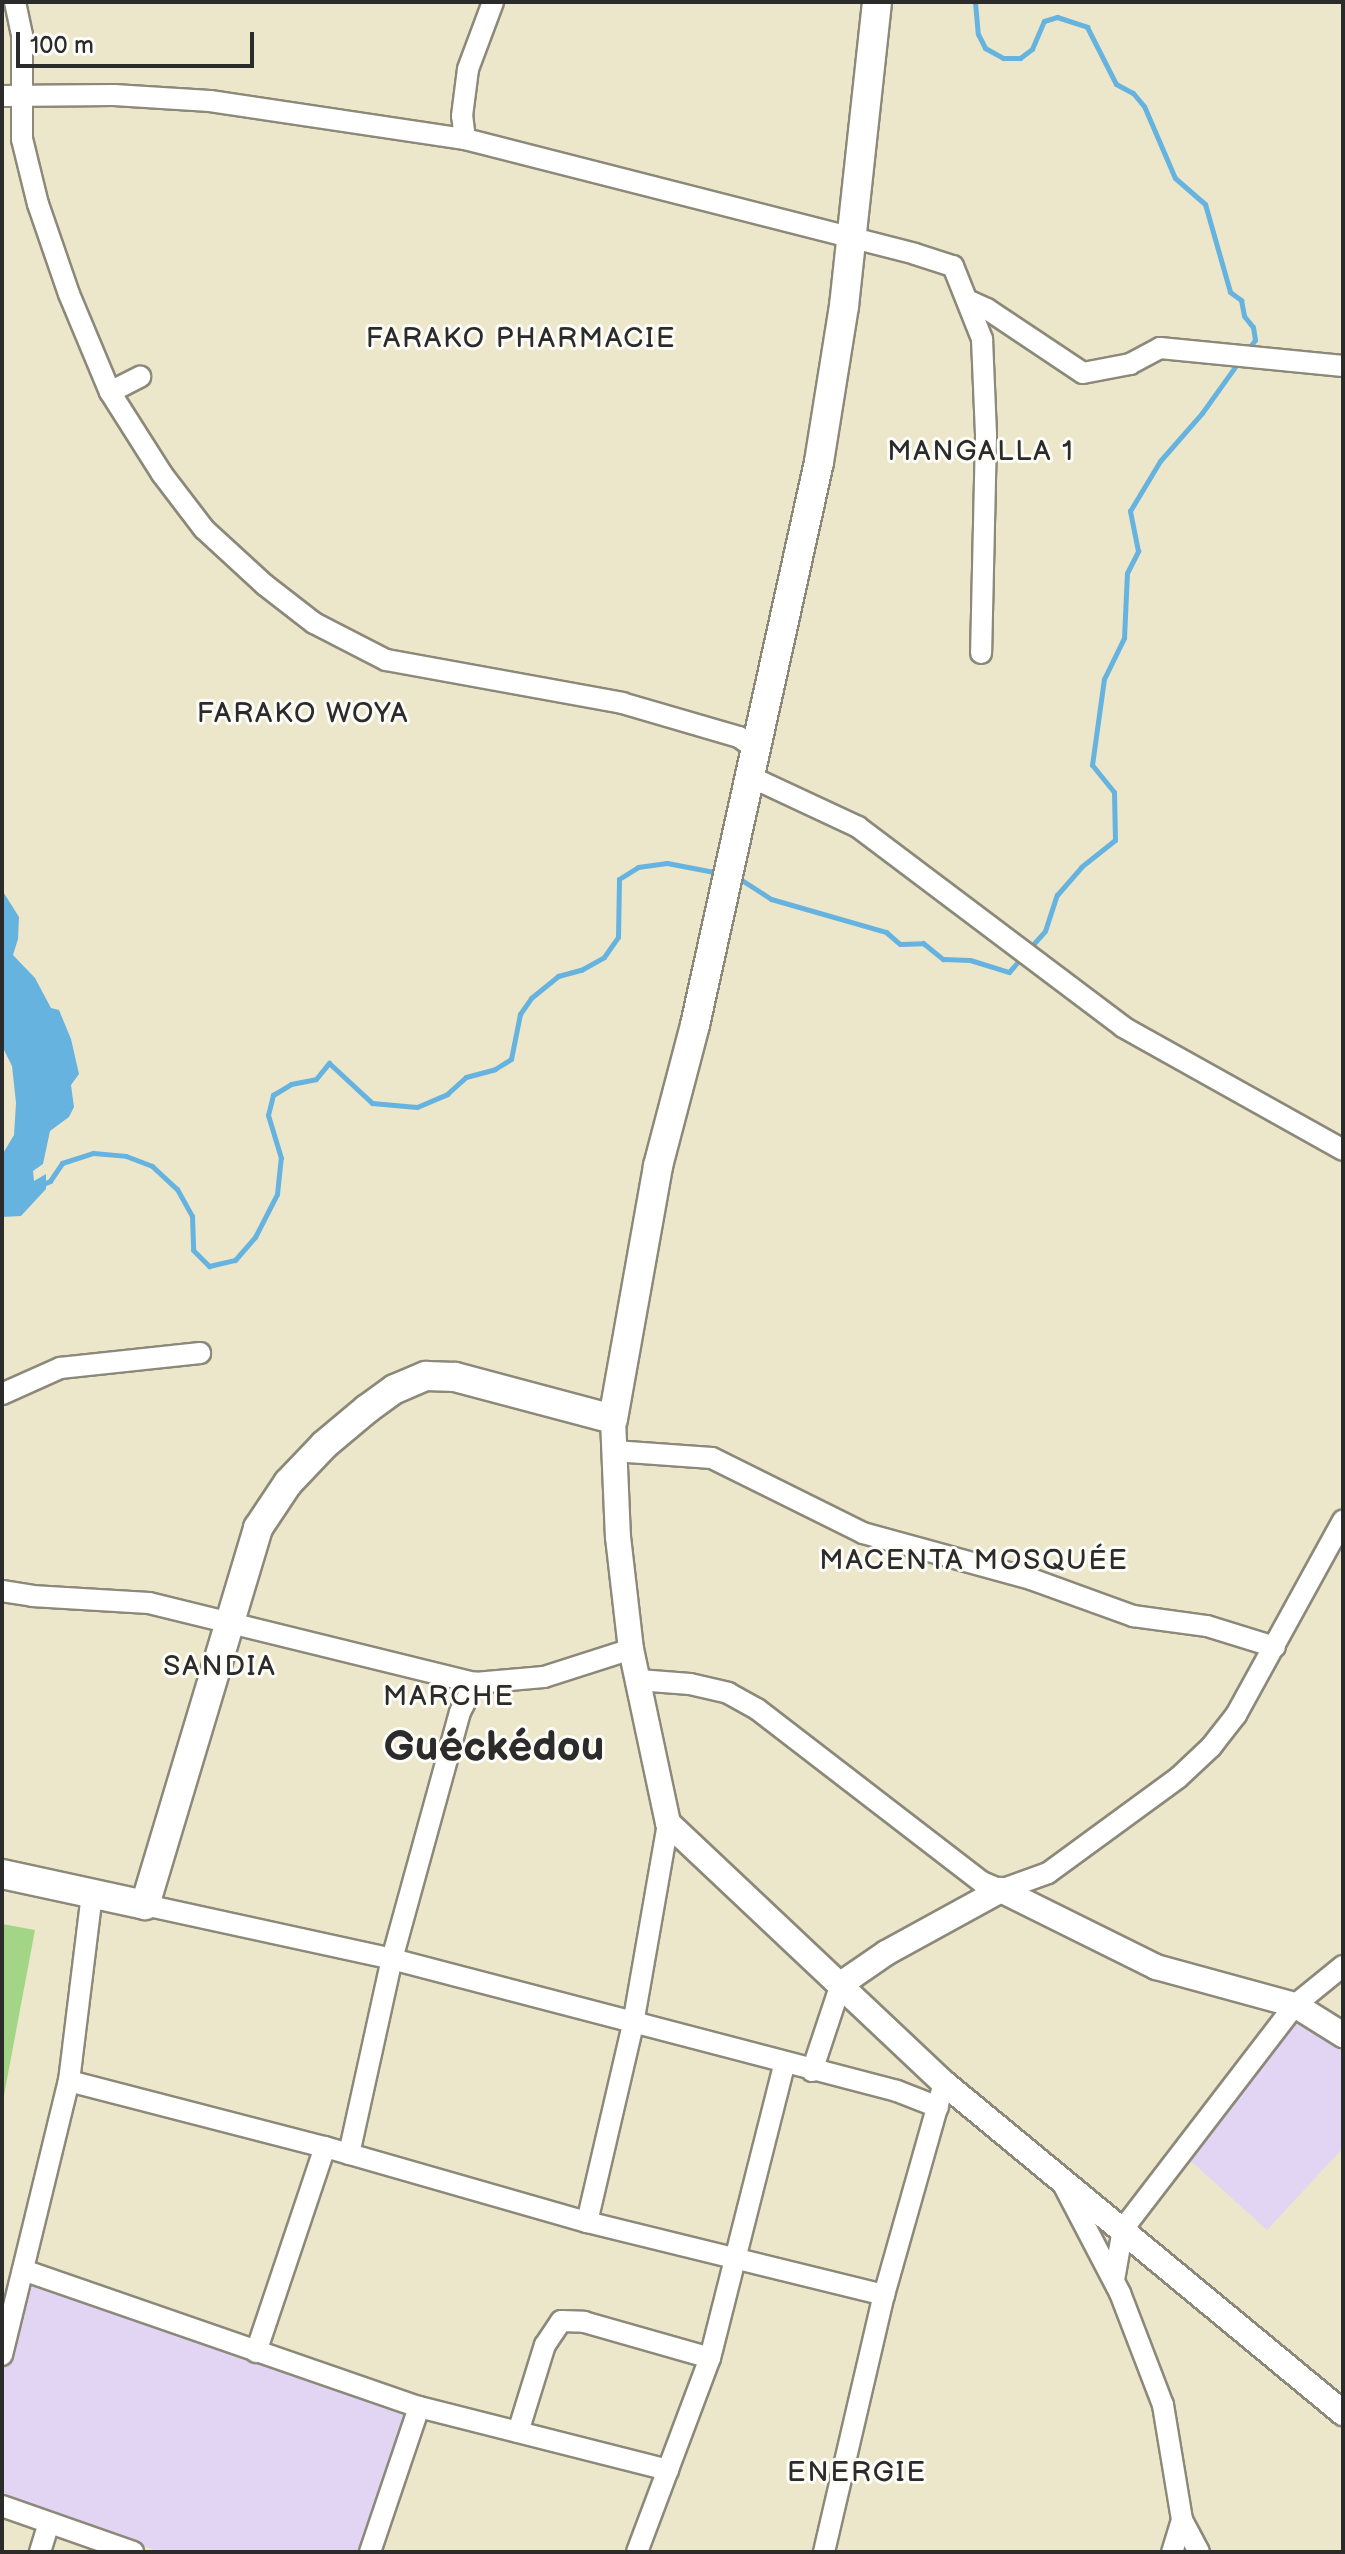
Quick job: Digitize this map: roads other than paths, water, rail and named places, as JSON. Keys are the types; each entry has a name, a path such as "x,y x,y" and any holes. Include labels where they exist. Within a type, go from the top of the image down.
{"highway":[{"path":"2,1874 145,1905 258,1528 288,1483 324,1445 395,1389 426,1376 455,1377 613,1419 658,1166 695,1025 819,462 844,306 877,2"}],"main road":[{"path":"613,1419 618,1537 631,1649 668,1823 841,1984 941,2095 1062,2180 1343,2413"},
{"path":"841,1984 907,1940 1001,1890 1156,1967 1295,2005 1343,2035"}],"street":[{"path":"15,2 22,35 11,96 38,204 69,294 110,392 162,474 204,529 265,585 314,623 386,660 622,703 739,737 753,763 858,827 1123,1027 1343,1150"},
{"path":"465,139 462,116 468,69 493,2"},
{"path":"11,96 210,101 465,139 953,266 982,339 985,422 981,653"},
{"path":"969,301 987,309 1083,373 1130,364 1160,348 1343,366"},
{"path":"110,392 140,377"},
{"path":"2,1394 60,1368 200,1353"},
{"path":"614,1451 712,1458 863,1533 1031,1579 1133,1616 1207,1626 1275,1647"},
{"path":"638,1680 690,1684 728,1693 757,1709 982,1882 1001,1890 1048,1873 1179,1777 1236,1715 1275,1647 1306,1582 1343,1520"},
{"path":"2,1591 32,1596 149,1603 475,1683 544,1677 631,1649"},
{"path":"349,2154 392,1959 460,1712 475,1683"},
{"path":"587,2222 633,2024 668,1823"},
{"path":"2,2355 69,2081 92,1894"},
{"path":"145,1905 392,1959 812,2071 897,2091 941,2095 884,2295 824,2552"},
{"path":"1114,2280 1123,2229 1295,2005 1343,1966"},
{"path":"812,2071 841,1984"},
{"path":"637,2552 710,2358 785,2062"},
{"path":"69,2081 325,2147 587,2222 884,2295"},
{"path":"256,2352 325,2147"},
{"path":"1062,2180 1114,2280 1163,2405 1182,2520 1199,2552"},
{"path":"23,2270 419,2407 668,2470"},
{"path":"518,2432 545,2345 561,2321 584,2322 710,2358"},
{"path":"370,2552 419,2407"},
{"path":"2,2506 133,2552"},
{"path":"1172,2552 1182,2520"},
{"path":"40,2552 49,2523"}],"water":[{"path":"2,890 19,917 18,939 13,955 35,978 51,1008 59,1010 71,1039 79,1074 71,1085 74,1107 69,1117 50,1131 43,1164 33,1171 34,1181 46,1174 46,1189 21,1216 2,1217 2,1155 14,1135 16,1103 12,1066 2,1046"}],"waterway":[{"path":"975,2 978,34 985,48 1003,58 1020,58 1032,49 1044,21 1057,17 1087,27 1116,84 1133,93 1144,106 1175,178 1205,204 1230,292 1241,300 1244,316 1253,327 1255,340 1246,352"},
{"path":"1028,950 1045,931 1057,895 1081,867 1115,840 1114,792 1092,765 1104,679 1124,638 1127,573 1138,551 1130,511 1160,461 1202,413 1240,360"},
{"path":"41,1185 50,1181 62,1163 93,1153 126,1156 152,1166 177,1189 192,1216 193,1250 209,1266 235,1260 255,1237 277,1194 281,1158 268,1115 273,1095 291,1084 316,1079 329,1063 372,1103 417,1107 447,1094 466,1077 495,1069 511,1059 520,1014 531,998 558,976 581,970 604,957 618,937 619,879 638,867 667,863 719,873"},
{"path":"737,877 771,899 886,932 900,944 923,943 943,959 970,960 1009,972 1021,958"}],"district":[{"name":"FARAKO PHARMACIE","path":"521,339"},
{"name":"MANGALLA 1","path":"981,452"},
{"name":"FARAKO WOYA","path":"303,714"},
{"name":"MACENTA MOSQUÉE","path":"974,1561"},
{"name":"SANDIA","path":"220,1667"},
{"name":"MARCHE","path":"449,1697"},
{"name":"Guéckédou","path":"494,1748"},
{"name":"ENERGIE","path":"857,2473"}]}
